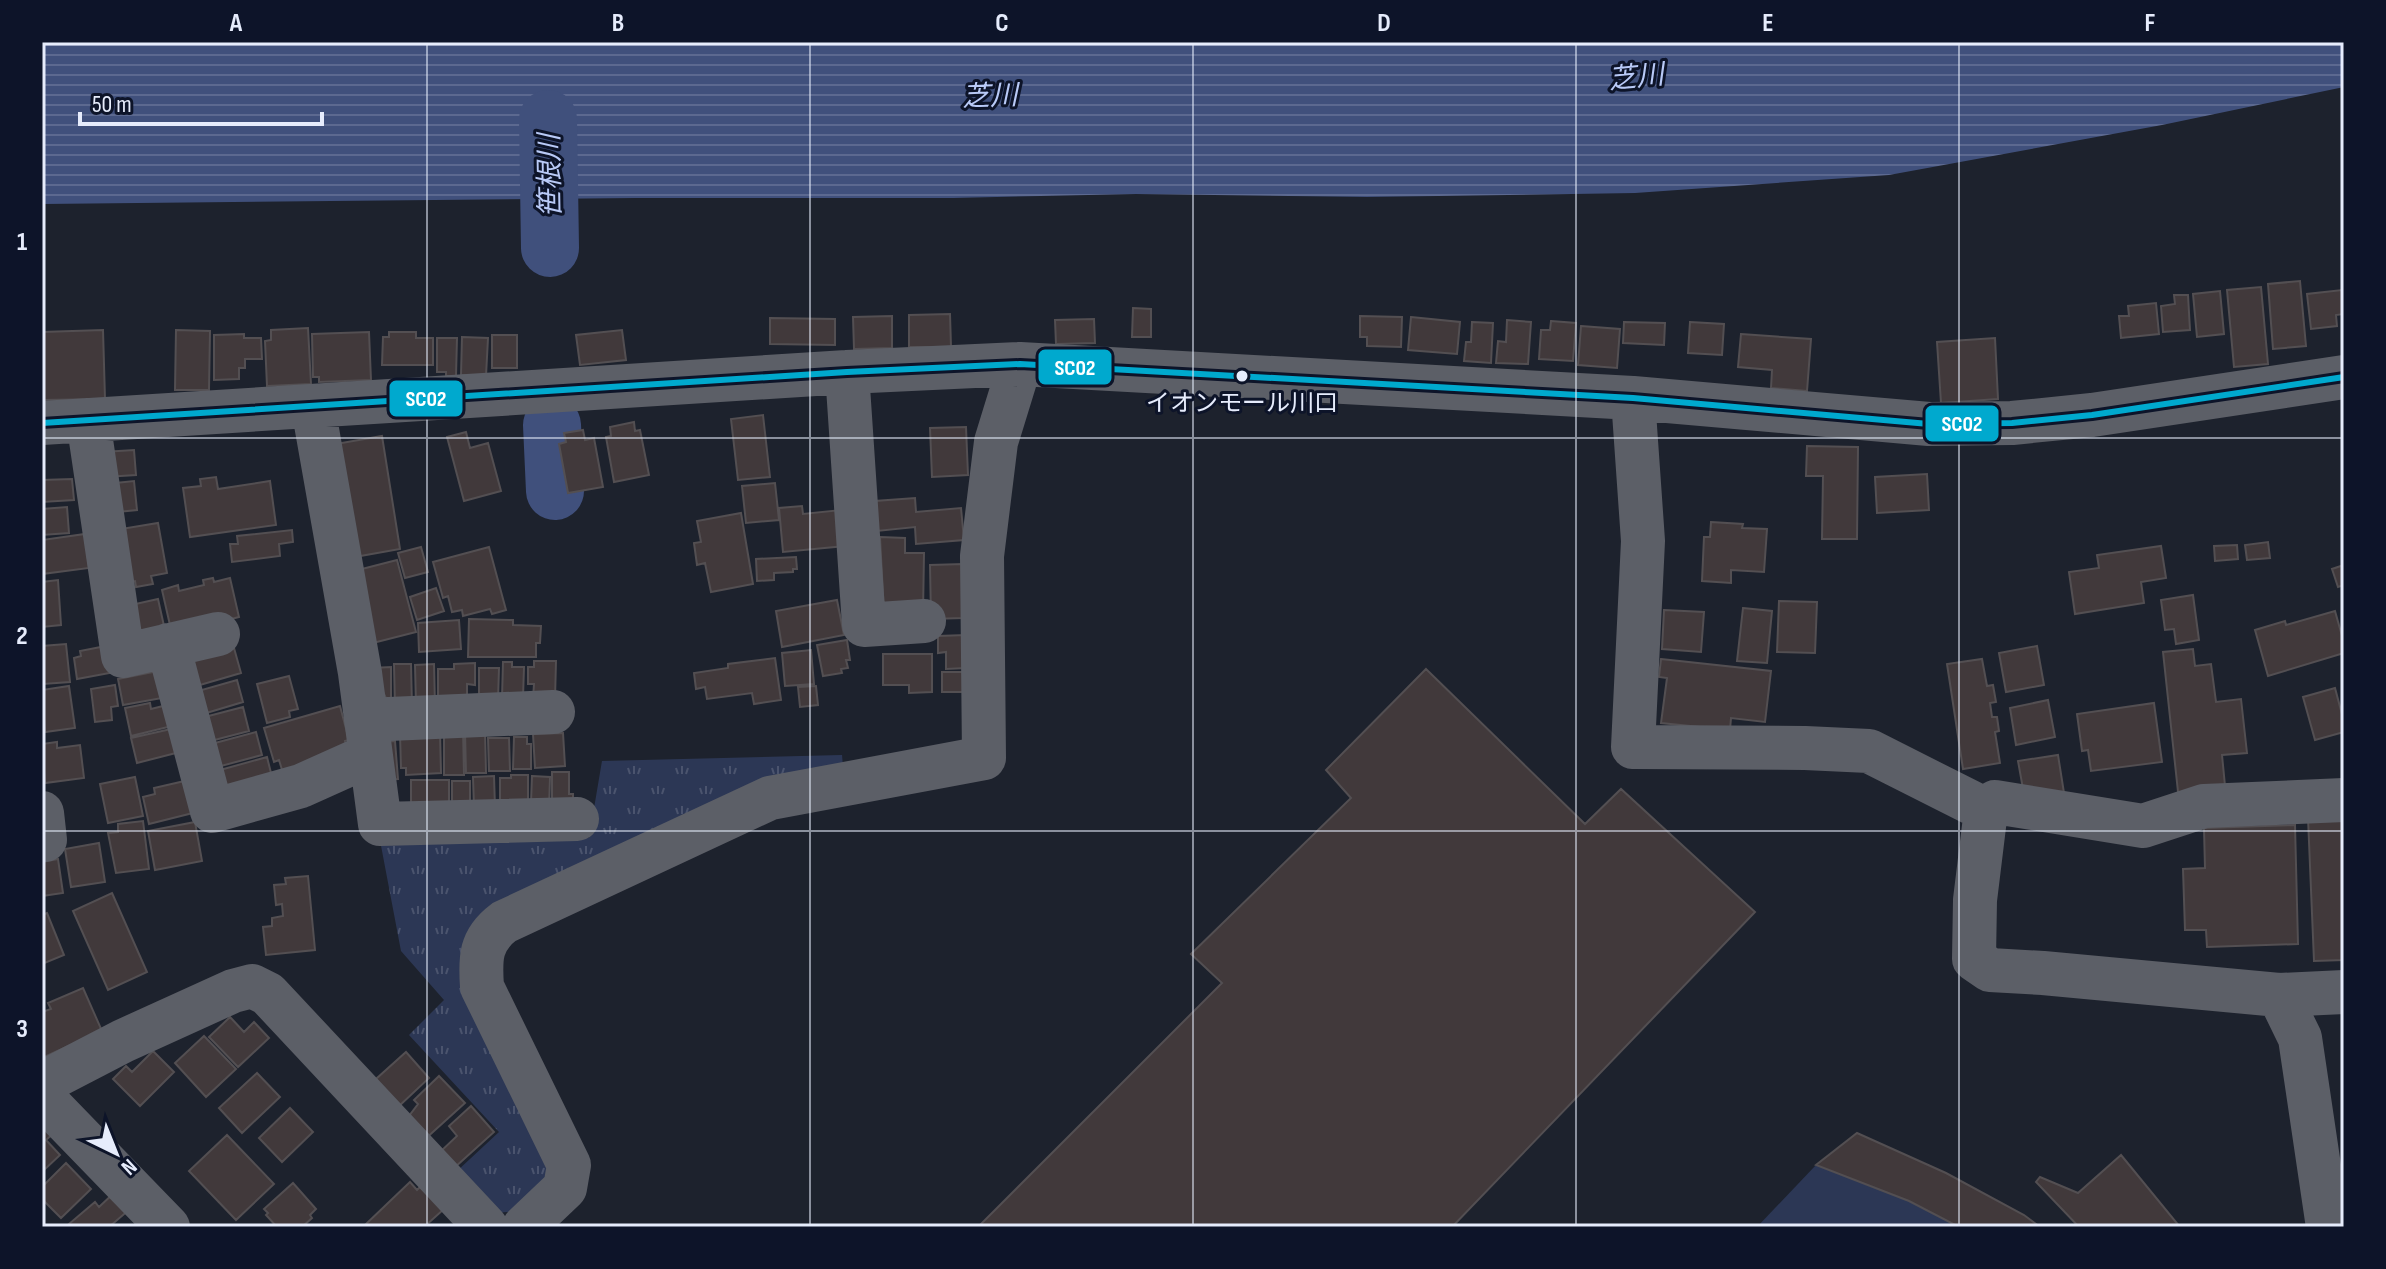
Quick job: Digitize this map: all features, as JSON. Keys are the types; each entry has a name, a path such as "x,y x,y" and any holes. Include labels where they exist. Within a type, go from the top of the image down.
{"street":[{"path":"524,1227 565,1188 569,1165 482,987 480,959 490,933 504,922 770,798 984,758 982,556 996,442 1020,364"},
{"path":"42,423 847,372 1020,364 1633,398 1929,424 2012,423 2092,415 2344,377"},
{"path":"847,372 864,625 924,621"},
{"path":"1633,398 1643,541 1633,747 1869,751 1986,810"},
{"path":"313,407 360,673 380,824 577,819"},
{"path":"88,420 123,656 218,634"},
{"path":"168,645 212,811 301,786 368,738 553,712"},
{"path":"2344,800 2204,806 2143,826 1995,802 1986,810 1975,900 1974,959 1990,970 2279,995 2344,992"},
{"path":"42,813 45,840 42,840"},
{"path":"42,1083 136,1035 233,991 252,986 268,994 486,1227"},
{"path":"2279,995 2300,1038 2328,1227"},
{"path":"42,1097 168,1227"}],"green space":[{"path":"842,755 843,767 482,916 549,1163 546,1187 519,1211 495,1213 456,1172 499,1132 409,1035 444,1000 401,951 379,835 589,838 602,761"},
{"path":"1816,1165 1909,1201 1959,1227 1757,1227"}],"water":[{"name":"芝川","path":"42,42 2344,42 2344,87 2162,125 1889,175 1635,193 1367,197 1136,194 42,204"}],"building":[{"path":"2300,281 2306,346 2273,349 2268,284"},
{"path":"2261,287 2268,364 2234,367 2227,290"},
{"path":"2342,290 2344,314 2336,315 2337,326 2311,329 2307,294"},
{"path":"2220,291 2224,334 2197,337 2193,294"},
{"path":"2174,295 2188,295 2190,330 2163,332 2161,306 2175,304"},
{"path":"2156,303 2159,334 2121,338 2119,316 2129,316 2128,306"},
{"path":"1133,308 1151,309 1151,337 1132,337"},
{"path":"950,314 951,347 909,347 909,315"},
{"path":"892,316 892,348 854,349 853,317"},
{"path":"1360,316 1402,317 1401,347 1367,346 1367,337 1360,337"},
{"path":"1411,317 1460,322 1457,354 1408,350"},
{"path":"770,318 835,319 835,345 770,344"},
{"path":"1094,319 1095,343 1056,344 1055,320"},
{"path":"1507,320 1531,322 1528,364 1496,363 1498,341 1506,342"},
{"path":"1551,321 1576,323 1573,361 1539,359 1541,330 1550,330"},
{"path":"1472,322 1493,323 1491,363 1464,361 1466,342 1471,342"},
{"path":"1624,322 1665,323 1664,345 1623,343"},
{"path":"1690,322 1724,324 1722,355 1688,353"},
{"path":"1581,326 1620,329 1617,368 1578,365"},
{"path":"308,328 311,384 267,386 265,341 271,340 271,330"},
{"path":"103,330 105,399 42,400 42,332"},
{"path":"176,330 210,331 209,390 175,390"},
{"path":"622,330 626,360 580,365 576,335"},
{"path":"369,332 371,380 319,382 319,377 313,377 312,334"},
{"path":"389,332 416,332 416,338 433,338 433,365 382,365 383,337 389,337"},
{"path":"244,334 244,338 261,338 262,359 245,359 245,368 239,368 239,379 214,380 214,335"},
{"path":"1741,334 1811,339 1807,391 1771,388 1772,370 1738,367"},
{"path":"492,335 517,335 517,368 492,368"},
{"path":"462,337 488,338 486,376 461,375"},
{"path":"437,338 457,338 456,376 437,372"},
{"path":"1995,338 1998,399 1941,403 1937,342"},
{"path":"763,415 770,477 738,480 731,419"},
{"path":"634,422 635,431 640,430 649,475 614,482 606,437 611,436 610,427"},
{"path":"966,427 968,475 932,477 930,428"},
{"path":"583,430 585,440 594,438 603,487 568,493 559,444 566,442 564,433"},
{"path":"466,432 470,448 488,443 501,491 464,501 447,437"},
{"path":"382,436 400,549 349,558 330,445"},
{"path":"1807,446 1858,447 1857,539 1822,539 1823,476 1806,476"},
{"path":"134,450 136,475 105,477 103,452"},
{"path":"1927,474 1929,510 1877,513 1875,477"},
{"path":"216,477 218,489 270,481 276,525 190,537 183,488 201,486 200,479"},
{"path":"72,479 74,500 42,502 42,480"},
{"path":"134,481 137,510 108,513 106,484"},
{"path":"775,483 779,520 746,523 742,486"},
{"path":"915,498 916,512 961,508 964,540 916,544 915,527 877,531 875,501"},
{"path":"802,506 803,514 841,510 845,546 783,552 779,508"},
{"path":"67,507 69,533 42,535 42,509"},
{"path":"741,513 753,584 711,592 705,563 697,565 694,543 701,542 697,521"},
{"path":"1711,522 1767,529 1764,572 1731,570 1731,583 1702,581 1704,537 1710,537"},
{"path":"158,523 167,573 151,576 153,584 136,587 135,581 127,582 121,529"},
{"path":"292,530 293,542 279,544 280,556 232,562 230,544 238,544 237,536"},
{"path":"85,534 89,568 42,574 42,540"},
{"path":"880,537 905,538 905,553 924,553 923,614 884,614"},
{"path":"2268,542 2270,558 2247,560 2245,545"},
{"path":"2237,545 2238,559 2215,561 2214,546"},
{"path":"2161,546 2166,578 2141,582 2144,603 2075,614 2069,572 2099,568 2097,555"},
{"path":"421,547 428,572 405,578 398,553"},
{"path":"489,547 506,610 492,614 490,609 463,616 462,610 452,612 448,596 443,598 433,562"},
{"path":"796,557 797,569 793,572 774,573 774,580 757,581 756,559"},
{"path":"397,560 416,632 365,645 354,571"},
{"path":"963,564 963,618 931,619 930,565"},
{"path":"2344,565 2344,585 2338,587 2332,569"},
{"path":"213,578 214,582 230,578 239,617 172,634 162,590 178,585 179,591 204,585 203,580"},
{"path":"58,580 61,625 42,627 42,582"},
{"path":"436,588 444,611 417,620 410,597"},
{"path":"2193,595 2199,640 2176,644 2174,629 2165,630 2161,600"},
{"path":"158,599 166,635 135,639 131,605"},
{"path":"837,600 844,635 782,647 776,611"},
{"path":"1779,601 1817,602 1815,653 1777,652"},
{"path":"1743,608 1772,611 1767,663 1737,661"},
{"path":"1664,610 1704,612 1701,652 1662,649"},
{"path":"2335,611 2344,653 2268,676 2255,630"},
{"path":"469,619 513,620 513,625 541,626 536,657 468,657"},
{"path":"459,620 461,649 419,652 418,623"},
{"path":"966,635 966,668 946,669 946,652 938,653 938,636"},
{"path":"847,640 848,668 841,669 842,673 823,676 817,645"},
{"path":"66,644 70,682 43,684 42,646"},
{"path":"111,645 115,672 77,679 74,658 81,656 80,651"},
{"path":"2037,646 2044,685 2006,692 1999,653"},
{"path":"234,648 241,673 193,687 186,662"},
{"path":"2193,649 2195,666 2211,664 2216,702 2241,699 2247,753 2222,755 2226,796 2179,801 2163,652"},
{"path":"811,650 814,684 785,686 782,653"},
{"path":"883,654 932,654 932,692 909,693 909,685 883,685"},
{"path":"775,658 781,700 754,704 752,693 707,699 705,687 696,689 694,673 728,668 728,664"},
{"path":"1661,659 1771,671 1765,722 1731,718 1730,730 1661,723 1667,678 1659,677"},
{"path":"1982,659 1987,686 1993,685 1996,702 1990,703 1992,717 1997,717 1999,731 1995,732 2000,763 1963,769 1947,664"},
{"path":"534,661 556,661 555,699 533,699 534,684 528,684 528,667 534,667"},
{"path":"503,662 512,662 512,667 524,667 523,698 502,698"},
{"path":"475,663 475,685 467,684 467,704 438,698 438,669 454,669 454,664"},
{"path":"394,664 411,664 412,707 395,707"},
{"path":"434,664 435,705 416,705 415,665"},
{"path":"391,667 391,709 372,668"},
{"path":"479,668 499,668 498,700 479,700"},
{"path":"1426,669 1585,824 1621,789 1755,912 1452,1227 978,1227 1222,983 1191,954 1351,798 1326,770"},
{"path":"158,671 162,698 123,705 118,679"},
{"path":"942,672 963,672 963,692 942,692"},
{"path":"289,676 298,709 289,711 290,717 267,723 257,684"},
{"path":"237,680 243,702 203,714 191,693"},
{"path":"115,685 118,706 111,707 112,720 95,722 91,689"},
{"path":"69,686 75,728 45,732 42,690"},
{"path":"816,686 818,705 800,707 798,687"},
{"path":"2335,688 2344,732 2315,740 2303,697"},
{"path":"2048,700 2055,737 2016,745 2010,708"},
{"path":"150,703 151,709 167,705 172,726 131,736 125,708"},
{"path":"2154,703 2162,762 2091,771 2088,750 2082,751 2077,714"},
{"path":"340,706 349,740 345,741 347,750 283,773 279,760 274,762 264,728"},
{"path":"243,707 249,731 203,743 197,719"},
{"path":"171,729 176,753 137,763 131,738"},
{"path":"444,729 463,729 464,775 444,775"},
{"path":"465,731 485,731 486,773 466,773"},
{"path":"256,732 262,755 221,766 215,743"},
{"path":"440,732 441,773 406,775 406,768 401,768 400,734"},
{"path":"563,733 565,766 535,768 533,734"},
{"path":"514,737 527,737 527,744 531,744 531,769 513,769"},
{"path":"488,738 509,738 510,771 489,771"},
{"path":"395,741 398,779 380,780 378,742"},
{"path":"57,742 57,748 80,745 84,778 45,783 42,744"},
{"path":"2058,755 2064,793 2025,800 2018,761"},
{"path":"267,757 273,781 226,794 220,770"},
{"path":"552,772 569,772 573,809 552,809"},
{"path":"511,775 528,775 528,805 500,805 500,778 511,778"},
{"path":"494,776 495,807 474,807 473,777"},
{"path":"532,776 550,777 549,808 531,803"},
{"path":"135,777 143,816 108,823 100,784"},
{"path":"189,780 197,812 149,824 143,797 155,794 154,788"},
{"path":"411,780 449,780 449,809 411,809"},
{"path":"452,781 470,781 470,809 452,809"},
{"path":"2344,816 2344,960 2314,961 2308,818"},
{"path":"143,821 149,869 116,873 108,833 118,832 118,824"},
{"path":"195,822 202,861 155,870 148,831"},
{"path":"2295,825 2298,944 2207,947 2206,930 2185,930 2183,869 2205,868 2204,828"},
{"path":"99,843 105,882 71,887 65,849"},
{"path":"58,859 63,893 42,896 42,862"},
{"path":"308,876 315,950 266,955 263,927 272,926 272,918 283,916 282,904 276,905 274,885 286,884 285,878"},
{"path":"112,893 147,972 108,990 73,911"},
{"path":"47,913 64,955 42,964 42,915"},
{"path":"83,988 102,1031 42,1058 42,1012 51,1009 48,1003"},
{"path":"230,1017 244,1032 254,1022 269,1038 238,1067 209,1037"},
{"path":"204,1036 236,1069 206,1097 175,1063"},
{"path":"153,1051 174,1072 140,1106 113,1079 126,1066 132,1072"},
{"path":"406,1052 429,1078 397,1108 376,1079"},
{"path":"257,1073 280,1097 242,1133 219,1108"},
{"path":"439,1076 465,1103 424,1140 406,1120 418,1104 414,1100"},
{"path":"471,1106 494,1132 454,1168 440,1152 457,1136 449,1126"},
{"path":"290,1108 313,1132 282,1162 259,1138"},
{"path":"42,1121 54,1133 46,1140 60,1155 42,1172"},
{"path":"1857,1133 1946,1173 2024,1215 2040,1227 1959,1227 1909,1201 1816,1165"},
{"path":"227,1135 274,1184 236,1220 189,1171"},
{"path":"2121,1155 2180,1227 2079,1227 2036,1182 2040,1177 2078,1193"},
{"path":"66,1163 91,1189 61,1218 42,1199 42,1187"},
{"path":"410,1182 417,1190 422,1185 444,1209 424,1227 369,1227 366,1224"},
{"path":"293,1183 316,1209 302,1227 277,1227 264,1209"},
{"path":"115,1192 130,1209 109,1227 72,1227 69,1224 95,1202 99,1207"}],"waterway":[{"name":"笹根川","path":"548,119 550,248"},
{"name":"笹根川","path":"552,425 555,491"}],"transit line":[{"name":"SC02","path":"42,423 847,372 1020,364 1633,398 1929,424 2012,423 2092,415 2344,377"}],"place":[{"name":"イオンモール川口","path":"1242,376"}]}
